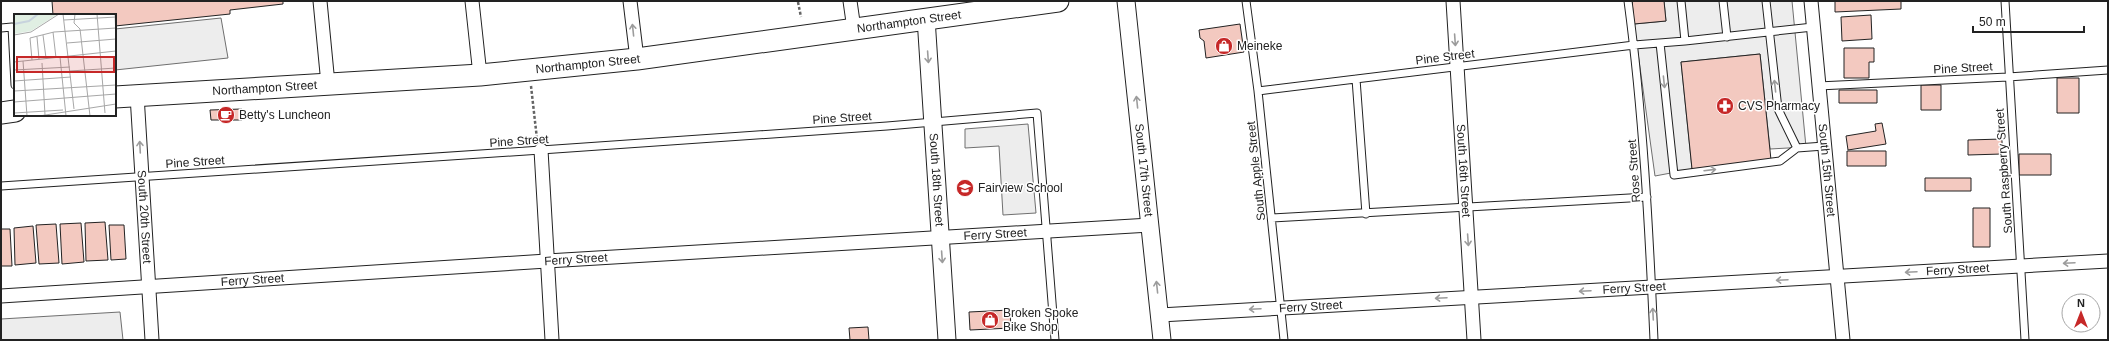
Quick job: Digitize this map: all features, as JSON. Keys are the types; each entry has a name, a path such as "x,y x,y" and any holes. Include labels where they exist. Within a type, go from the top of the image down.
{"main road":[{"name":"Northampton Street","path":"116,97 480,75 636,59 854,29 1008,5 1058,1"},
{"path":"1,113 14,111"}],"street":[{"path":"320,1 328,84"},
{"path":"472,1 480,75"},
{"path":"630,1 636,59"},
{"path":"850,1 854,29"},
{"name":"South 17th Street","path":"1126,1 1162,340"},
{"name":"South 16th Street","path":"1453,1 1474,340"},
{"name":"South 15th Street","path":"1811,1 1843,340"},
{"name":"South 18th Street","path":"926,18 947,340"},
{"name":"South 20th Street","path":"137,95 152,340"},
{"path":"541,150 552,340"},
{"name":"Ferry Street","path":"1,296 547,260 1150,225"},
{"name":"Ferry Street","path":"1160,315 2108,261"}],"lane":[{"name":"South Apple Street","path":"1246,1 1258,91 1284,340"},
{"name":"Rose Street","path":"1628,1 1634,45 1647,197 1654,340"},
{"path":"1681,1 1685,42"},
{"path":"1723,1 1727,37"},
{"path":"1766,1 1778,109 1797,148"},
{"name":"South Raspberry Street","path":"2005,1 2008,77 2025,340"},
{"path":"1,28 12,27 14,66"},
{"name":"Pine Street","path":"1258,91 1634,45 1685,42 1813,27"},
{"path":"1660,43 1674,175 1780,162 1797,148 1824,146"},
{"name":"Pine Street","path":"1818,86 2008,77 2108,70"},
{"path":"1356,79 1366,214"},
{"name":"Pine Street","path":"1,186 541,150 1037,112 1048,231"},
{"path":"1272,218 1366,214 1647,197"},
{"path":"1048,231 1055,340"}],"path":[{"path":"798,2 801,17"},
{"path":"529,70 534,127 541,150"}],"shaded area":[{"path":"1664,1 1792,1 1806,147 1770,149 1760,54 1681,62 1692,169 1655,176 1634,24 1666,21"},
{"path":"221,18 228,58 116,70 116,29"},
{"path":"1028,124 1036,213 1003,215 999,146 965,148 965,129"},
{"path":"120,312 123,340 1,340 1,319"}],"building":[{"path":"52,1 283,1 283,4 230,10 230,14 116,26 116,14 53,14"},
{"path":"1632,1 1664,1 1666,21 1634,24"},
{"path":"1835,1 1901,1 1901,9 1835,12"},
{"path":"1871,15 1872,39 1842,41 1841,17"},
{"name":"Meineke","path":"1240,24 1244,52 1206,58 1204,41 1200,38 1199,30"},
{"path":"1844,48 1874,48 1874,62 1869,62 1869,78 1844,78"},
{"name":"CVS Pharmacy","path":"1760,54 1771,160 1692,169 1681,62"},
{"path":"2057,78 2079,78 2079,113 2057,113"},
{"path":"1921,85 1941,85 1941,110 1921,110"},
{"path":"1839,90 1877,90 1877,103 1839,103"},
{"name":"Betty's Luncheon","path":"242,109 242,120 211,120 210,110"},
{"path":"1882,123 1886,144 1848,150 1846,136 1876,131 1875,124"},
{"path":"2002,139 2002,154 1968,155 1968,140"},
{"path":"1847,151 1886,151 1886,166 1847,166"},
{"path":"2019,154 2051,154 2051,175 2019,175"},
{"path":"1925,178 1971,178 1971,191 1925,191"},
{"path":"1973,208 1990,208 1990,247 1973,247"},
{"path":"105,222 108,260 86,261 85,223"},
{"path":"81,223 84,262 62,264 60,224"},
{"path":"56,224 59,263 39,264 36,225"},
{"path":"109,225 124,225 126,259 111,260"},
{"path":"33,226 36,263 15,265 14,228"},
{"path":"1,229 10,229 12,266 1,266"},
{"name":"Broken Spoke Bike Shop","path":"1010,310 1011,328 970,330 969,312"},
{"path":"868,327 869,340 850,340 849,328"}],"place":[{"name":"Meineke","path":"1224,46"},
{"name":"CVS Pharmacy","path":"1725,106"},
{"name":"Betty's Luncheon","path":"226,115"},
{"name":"Fairview School","path":"965,188"},
{"name":"Broken Spoke Bike Shop","path":"990,320"}]}
